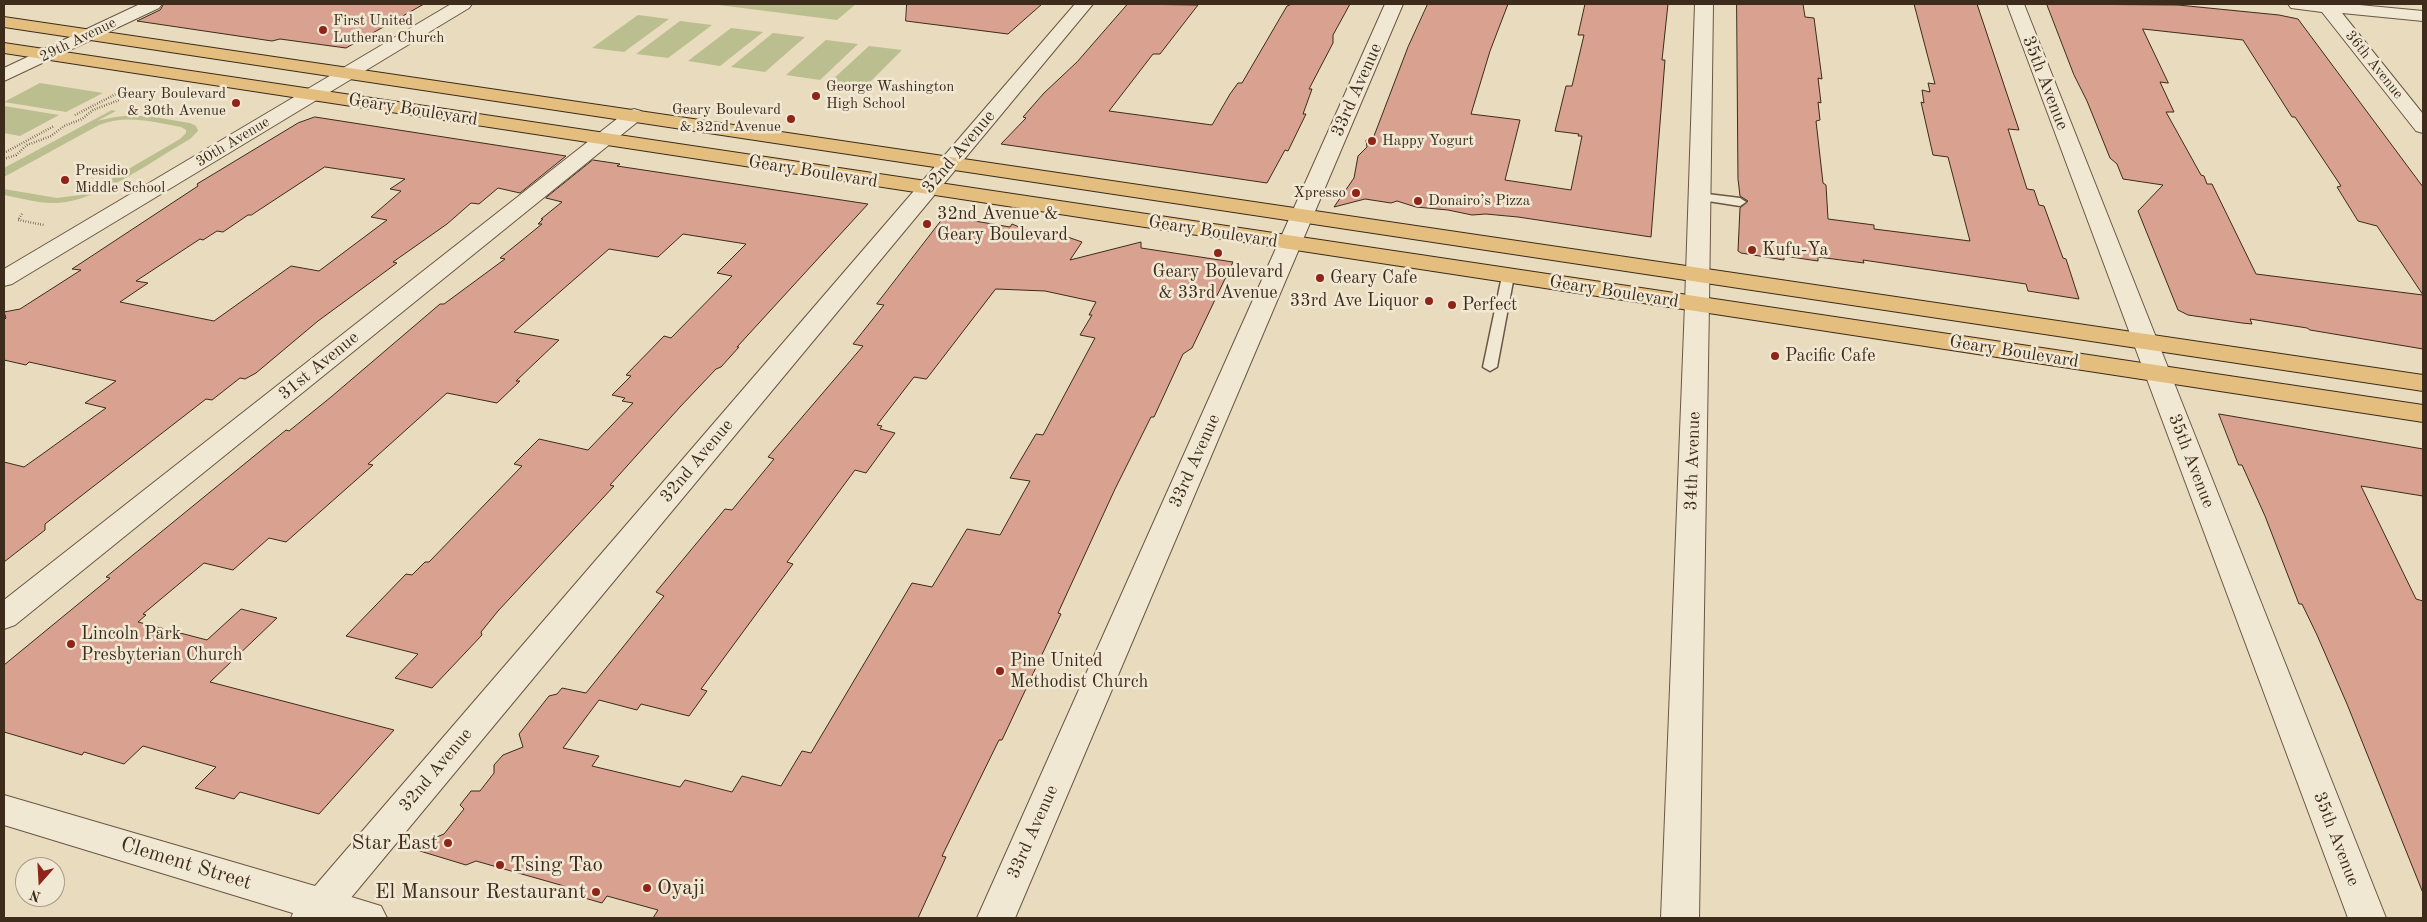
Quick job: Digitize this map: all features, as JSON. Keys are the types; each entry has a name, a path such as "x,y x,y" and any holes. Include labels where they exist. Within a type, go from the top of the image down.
{"main road":[{"name":"Geary Boulevard","path":"4,22 951,162 1302,216 2158,374 2423,414"},
{"name":"Geary Boulevard","path":"4,48 1508,276 1697,290 2144,341 2423,383"}],"street":[{"name":"29th Avenue","path":"4,76 153,4"},
{"name":"30th Avenue","path":"4,279 463,4"},
{"name":"32nd Avenue","path":"316,912 1084,4"},
{"name":"33rd Avenue","path":"996,918 1394,4"},
{"name":"34th Avenue","path":"1680,918 1704,4"},
{"name":"35th Avenue","path":"2015,4 2367,918"},
{"path":"2297,4 2326,5 2423,16"},
{"name":"36th Avenue","path":"2326,5 2423,127"},
{"name":"31st Avenue","path":"4,617 634,115"},
{"name":"Clement Street","path":"4,810 316,912 368,918"}],"lane":[{"path":"1699,197 1740,202"},
{"path":"1490,367 1508,276"}],"path":[{"path":"75,115 116,94"},
{"path":"4,159 16,155 27,145 51,136 64,126 88,116 94,110 118,100 124,95"},
{"path":"4,153 54,126"},
{"path":"22,214 18,220 42,225"}],"green space":[{"path":"711,4 856,4 837,20"},
{"path":"638,15 669,19 624,52 592,48"},
{"path":"680,21 712,25 668,58 636,54"},
{"path":"731,28 763,32 720,66 688,61"},
{"path":"773,33 805,37 765,72 731,67"},
{"path":"826,40 858,44 820,80 786,75"},
{"path":"869,46 902,50 866,86 831,81"},
{"path":"40,83 103,93 66,112 4,102"},
{"path":"4,106 59,115 20,136 4,133"},
{"path":"112,110 116,111 97,121 121,116 143,116 190,123 196,126 198,131 190,139 143,168 108,187 73,201 57,203 37,202 4,195 4,189 57,198 80,195 94,189 180,139 186,133 186,130 181,127 150,121 129,119 109,122 99,125 4,177 4,168"}],"building":[{"path":"164,4 424,4 346,48 280,39 272,41 137,21 160,10"},
{"path":"907,4 1042,4 1008,34 906,21"},
{"path":"1128,4 1198,5 1160,54 1153,54 1109,111 1212,125 1230,94 1238,83 1242,83 1287,6 1292,4 1350,4 1333,35 1333,43 1309,89 1312,89 1303,114 1306,114 1288,151 1285,150 1267,183 1001,144 1026,118 1023,117 1044,93 1077,62"},
{"path":"1428,4 1508,4 1490,51 1471,114 1520,120 1505,180 1571,190 1582,136 1555,131 1566,86 1572,86 1584,35 1578,35 1585,4 1668,4 1662,60 1665,60 1651,237 1518,217 1486,214 1472,215 1448,210 1416,207 1397,201 1391,203 1365,199 1334,207 1354,178 1358,156 1367,147 1366,140 1374,136 1408,47"},
{"path":"1737,4 1803,4 1805,17 1814,18 1822,79 1818,78 1821,103 1818,102 1820,120 1816,121 1823,183 1826,185 1828,219 1874,225 1874,229 1970,241 1948,157 1933,155 1921,102 1924,103 1922,90 1930,92 1928,83 1935,84 1914,4 1977,4 2019,130 2008,129 2027,189 2034,190 2039,205 2044,206 2063,258 2066,259 2079,299 2028,291 2026,284 1863,260 1864,263 1818,257 1818,261 1784,256 1784,260 1738,251 1740,208 1748,201 1740,196 1738,179"},
{"path":"2047,4 2178,5 2279,15 2298,19 2423,187 2423,295 2423,349 2250,319 2252,324 2188,315 2178,310 2138,211 2163,185 2123,179 2117,164 2110,158 2087,101 2074,75","holes":["2143,29 2243,40 2292,117 2295,117 2341,186 2337,187 2358,221 2377,226 2423,295 2256,274 2212,184 2207,184 2204,176 2201,175 2166,112 2174,112 2160,82 2168,83"]},
{"path":"315,117 566,156 520,193 498,188 479,204 471,203 447,224 393,262 397,263 318,321 256,373 245,379 240,378 212,400 206,399 45,524 45,530 4,562 4,462 24,467 106,408 85,403 116,381 29,362 26,365 4,360 4,320 6,318 4,312 20,309 81,270 72,269 198,186 197,184 298,123","holes":["325,167 405,179 390,189 401,191 371,217 387,220 319,271 291,266 214,321 120,302 148,283 136,281 200,239 203,240 217,231 223,232"]},
{"path":"593,160 620,164 617,166 868,204 737,347 739,347 721,367 716,369 680,407 610,485 614,486 498,611 481,632 482,635 432,688 395,678 418,654 346,636 406,574 412,575 425,562 429,562 522,466 514,464 539,439 588,450 633,403 622,401 625,398 612,395 631,376 626,375 664,336 671,338 732,276 717,273 746,244 683,234 658,257 609,249 514,332 559,340 516,381 520,381 497,403 447,393 368,464 373,465 286,542 269,538 233,570 204,563 143,614 146,615 138,622 207,640 241,609 277,618 210,682 394,730 319,814 240,792 234,799 195,788 216,767 143,746 124,764 84,752 82,755 4,732 4,665 110,578 106,577 286,430 289,431 331,397 440,304 444,304 505,259 500,258 542,224 538,224 543,219 541,219 562,202 546,198"},
{"path":"945,216 1010,227 1012,224 1026,230 1059,234 1082,242 1070,260 1141,242 1141,248 1233,262 1192,348 1183,354 1154,417 1151,417 1115,489 1058,613 1061,614 1002,740 999,740 942,856 946,857 918,918 653,918 658,910 607,896 602,903 560,891 564,886 476,861 466,865 410,848 444,834 464,809 460,805 471,791 480,791 494,773 494,765 503,755 523,747 519,734 549,696 557,694 562,688 586,693 664,596 656,592 725,509 732,510 774,459 768,457 863,346 853,344 884,305 877,304","holes":["996,289 1045,291 1096,302 1089,315 1092,315 1080,335 1095,338 1043,435 1036,434 1010,478 1030,481 1000,535 967,529 932,587 912,583 811,753 802,751 781,786 742,776 732,792 685,780 680,787 592,766 599,756 563,748 599,700 637,710 641,704 689,716 707,691 701,689 793,564 787,562 855,470 866,473 895,433 880,429 882,426 877,425 914,377 926,379"]},
{"path":"2219,414 2423,449 2423,496 2361,486 2416,599 2423,601 2423,893 2347,704 2317,635 2302,604 2299,604 2265,516 2242,465 2239,465"}],"place":[{"name":"First United Lutheran Church","path":"323,30"},
{"name":"George Washington High School","path":"816,96"},
{"name":"Geary Boulevard & 30th Avenue","path":"236,103"},
{"name":"Geary Boulevard & 32nd Avenue","path":"791,119"},
{"name":"Happy Yogurt","path":"1372,141"},
{"name":"Presidio Middle School","path":"65,180"},
{"name":"Xpresso","path":"1356,193"},
{"name":"Donairo’s Pizza","path":"1418,201"},
{"name":"32nd Avenue & Geary Boulevard","path":"927,224"},
{"name":"Kufu-Ya","path":"1752,250"},
{"name":"Geary Boulevard & 33rd Avenue","path":"1218,253"},
{"name":"Geary Cafe","path":"1320,278"},
{"name":"33rd Ave Liquor","path":"1429,301"},
{"name":"Perfect","path":"1452,305"},
{"name":"Pacific Cafe","path":"1775,356"},
{"name":"Lincoln Park Presbyterian Church","path":"71,644"},
{"name":"Pine United Methodist Church","path":"1000,671"},
{"name":"Star East","path":"448,843"},
{"name":"Tsing Tao","path":"500,865"},
{"name":"Oyaji","path":"647,888"},
{"name":"El Mansour Restaurant","path":"596,892"}]}
